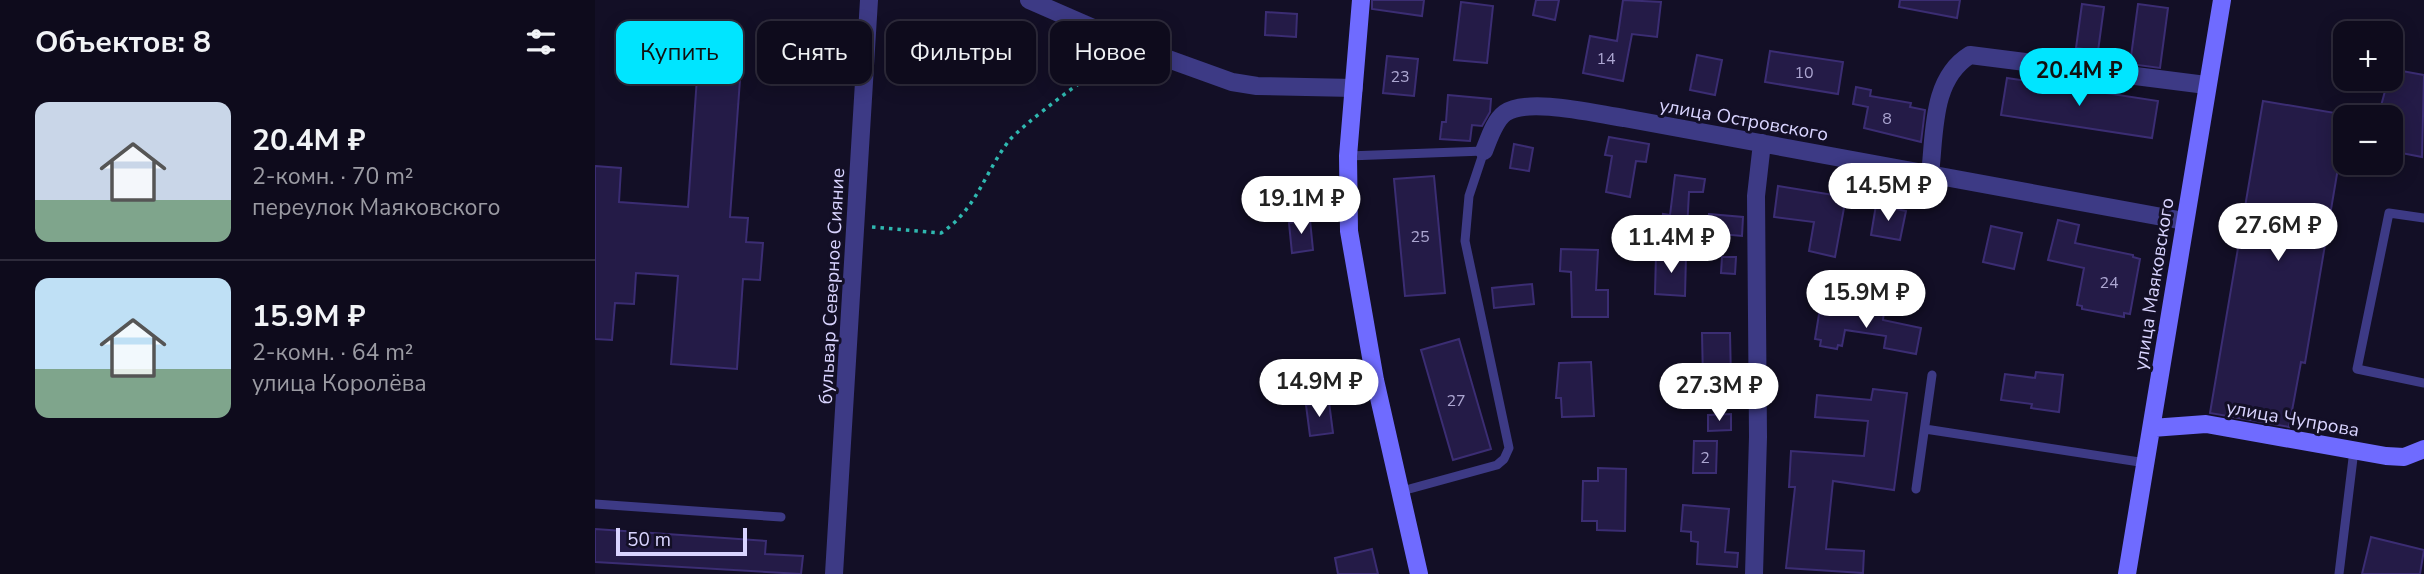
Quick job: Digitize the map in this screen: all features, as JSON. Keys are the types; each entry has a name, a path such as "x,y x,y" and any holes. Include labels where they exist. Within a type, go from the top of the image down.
{"street":[{"name":"бульвар Северное Сияние","path":"834,574 869,0"},
{"path":"1029,0 1077,21"},
{"path":"1361,0 1348,156 1347,199 1352,262 1419,574"},
{"name":"улица Маяковского","path":"2127,574 2183,221 2222,0"},
{"path":"1930,174 1941,90 1957,63 1970,55 2206,85"},
{"path":"1170,60 1231,82 1257,86 1354,88"},
{"name":"улица Островского","path":"1483,151 1504,113 1517,108 1547,107 1762,143 2183,221"},
{"path":"1754,574 1758,437 1756,196 1762,143"},
{"name":"улица Чупрова","path":"2152,428 2206,424 2404,457 2424,449"}],"lane":[{"path":"1348,156 1483,151 1469,196 1465,241 1509,448 1504,459 1497,465 1402,491"},
{"path":"2424,218 2389,213 2357,369 2424,383"},
{"path":"1916,489 1932,375"},
{"path":"1925,429 2146,463"},
{"path":"2339,574 2354,450"},
{"path":"595,505 781,517"}],"path":[{"path":"855,226 941,233 972,204 1008,142 1083,84"}],"building":[{"path":"1372,0 1424,0 1422,16 1372,9"},
{"path":"1536,0 1559,0 1555,20 1533,15"},
{"path":"1623,0 1661,2 1657,37 1632,34 1623,81 1583,73 1590,36 1617,41"},
{"path":"1900,0 1960,0 1957,18 1899,7"},
{"path":"1461,2 1493,6 1487,63 1454,60"},
{"path":"2082,4 2104,7 2098,51 2076,48"},
{"path":"2138,4 2168,8 2160,68 2130,64"},
{"path":"1266,12 1297,14 1296,37 1265,35"},
{"path":"1770,51 1843,62 1838,94 1765,82"},
{"path":"1697,55 1722,60 1715,95 1690,90"},
{"path":"1387,56 1418,59 1414,96 1383,93"},
{"path":"2403,71 2424,75 2422,157 2403,153 2403,105 2381,105 2385,91 2403,91"},
{"path":"2007,78 2158,101 2152,138 2001,115"},
{"path":"697,84 740,84 730,217 748,218 746,242 763,243 760,280 743,279 737,369 671,364 678,276 636,273 634,304 615,303 612,340 595,339 595,166 621,168 619,202 688,207"},
{"path":"1856,87 1871,90 1870,96 1911,103 1910,107 1925,110 1921,142 1864,128 1868,107 1853,104"},
{"path":"1448,95 1491,99 1490,112 1482,126 1472,125 1470,141 1440,139 1442,122 1446,122"},
{"path":"2263,101 2333,113 2333,175 2337,175 2305,363 2301,362 2289,427 2210,413"},
{"path":"1609,137 1649,144 1646,162 1636,161 1630,197 1606,192 1612,156 1605,155"},
{"path":"1514,144 1533,148 1529,171 1510,168"},
{"path":"1675,175 1705,179 1703,192 1689,192 1687,230 1662,227 1663,214 1670,215"},
{"path":"1434,176 1445,293 1405,296 1394,179"},
{"path":"1778,186 1846,197 1835,257 1809,251 1814,222 1774,217"},
{"path":"1876,205 1906,211 1900,240 1871,235"},
{"path":"1709,214 1743,217 1742,236 1710,233"},
{"path":"1310,220 1313,250 1292,253 1289,223"},
{"path":"2058,220 2079,225 2075,243 2133,255 2140,259 2130,314 2124,313 2124,317 2082,309 2082,306 2077,305 2084,268 2048,260"},
{"path":"1991,226 2022,233 2014,269 1983,262"},
{"path":"1561,249 1598,250 1596,290 1608,290 1608,317 1572,317 1571,272 1560,271"},
{"path":"1656,254 1686,255 1685,296 1655,294"},
{"path":"1722,257 1736,257 1735,274 1721,273"},
{"path":"1532,284 1534,304 1494,308 1492,288"},
{"path":"1820,308 1869,317 1870,309 1884,312 1883,320 1921,328 1916,354 1884,348 1886,336 1845,330 1842,346 1838,345 1837,349 1820,346 1821,340 1815,339"},
{"path":"1702,333 1730,333 1731,380 1703,380"},
{"path":"1459,339 1491,449 1453,460 1421,350"},
{"path":"1591,362 1594,416 1562,417 1561,398 1556,398 1559,363"},
{"path":"2036,372 2063,375 2059,412 2031,408 2032,404 2001,400 2005,374 2035,378"},
{"path":"1873,389 1907,393 1894,490 1833,481 1826,549 1864,551 1863,573 1786,568 1795,487 1789,487 1791,451 1864,456 1868,421 1815,417 1817,395 1871,400"},
{"path":"1329,402 1333,433 1310,436 1306,405"},
{"path":"1731,414 1731,430 1708,431 1708,415"},
{"path":"1694,441 1717,441 1716,473 1693,473"},
{"path":"1598,468 1626,469 1625,531 1597,530 1597,521 1582,521 1583,481 1598,481"},
{"path":"1683,505 1729,509 1725,552 1738,553 1737,567 1697,564 1698,542 1691,541 1691,532 1681,531"},
{"path":"595,529 766,541 765,554 803,556 801,574 595,562"},
{"path":"2371,537 2424,550 2420,574 2362,574"},
{"path":"1372,549 1378,574 1338,574 1335,558"}]}
